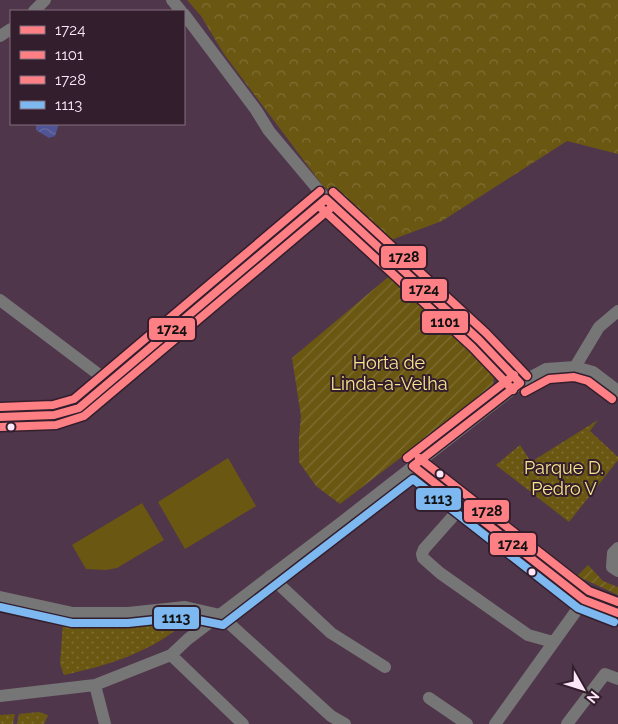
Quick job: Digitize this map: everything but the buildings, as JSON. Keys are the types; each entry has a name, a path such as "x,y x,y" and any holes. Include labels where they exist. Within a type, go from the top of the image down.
{"street":[{"path":"35,10 45,0"},
{"path":"172,0 180,10"},
{"path":"185,16 256,110 269,131 326,199 479,340 520,383"},
{"path":"0,417 54,415 78,408 110,383 326,199"},
{"path":"0,300 110,383"},
{"path":"575,367 599,327 618,311"},
{"path":"0,696 95,685 170,655 520,383 546,370 575,367 593,372 618,391"},
{"path":"413,466 584,600 618,613"},
{"path":"463,505 424,549 423,558 528,635 553,642"},
{"path":"618,548 613,553 612,567 618,571"},
{"path":"270,576 331,633 385,667"},
{"path":"0,597 73,613 128,613 185,607 220,616 331,716 345,724"},
{"path":"495,724 584,600"},
{"path":"170,655 243,724"},
{"path":"568,724 605,674 618,678"},
{"path":"95,685 105,724"},
{"path":"429,698 467,724"}],"green space":[{"path":"187,0 618,0 618,154 567,141 442,221 391,240 323,186 224,54 201,16"},
{"name":"Horta de Linda-a-Velha","path":"393,273 489,363 494,373 493,389 340,504 316,486 299,462 301,416 292,358"},
{"name":"Parque D. Pedro V","path":"598,420 590,431 618,457 618,460 569,522 496,465 520,445 531,462"},
{"path":"228,458 256,506 185,549 158,502"},
{"path":"142,503 164,540 117,568 106,570 86,569 72,545"},
{"path":"588,565 603,581 618,587 618,595 577,576"},
{"path":"184,618 185,622 172,633 144,650 96,667 64,675 60,664 63,622 126,623"},
{"path":"39,712 48,715 44,724 17,724 19,714"},
{"path":"15,714 13,724 0,724 0,715"}],"water":[{"path":"36,125 59,125 55,136 49,138 36,130"}],"transit line":[{"name":"1728","path":"0,407 53,405 74,399 320,191"},
{"name":"1728","path":"333,192 486,333 527,376"},
{"name":"1724","path":"326,199 479,340 520,383"},
{"name":"1724","path":"0,417 54,415 79,408 326,199"},
{"name":"1101","path":"319,206 472,347 513,390"},
{"name":"1101","path":"0,427 56,425 84,416 332,207"},
{"name":"1728","path":"407,458 514,375"},
{"name":"1101","path":"525,392 549,379 574,377 588,381 612,399"},
{"name":"1724","path":"413,466 520,383"},
{"name":"1728","path":"419,458 589,591 618,602"},
{"name":"1724","path":"413,466 584,600 618,613"},
{"name":"1113","path":"0,607 72,623 128,623 184,617 223,625 413,479 578,608 614,622"}]}
